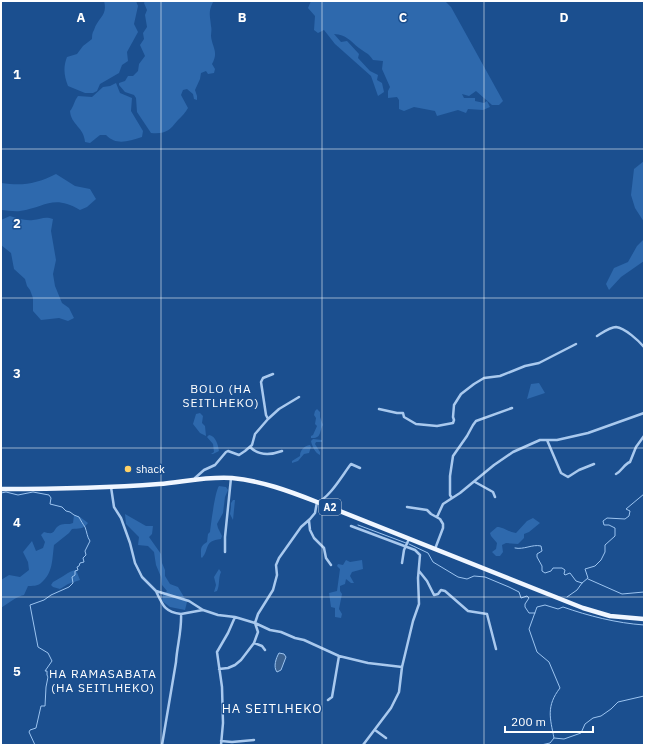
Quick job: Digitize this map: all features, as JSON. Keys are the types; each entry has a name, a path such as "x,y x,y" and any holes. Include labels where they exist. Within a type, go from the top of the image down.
{"main road":[{"name":"A2","path":"1,489 51,490 231,478 260,482 317,502 435,548 583,608 610,616 644,619"}],"street":[{"path":"596,336 609,329 618,327 635,337 644,348"},
{"path":"379,409 403,413 404,417 416,424 428,426 453,423 454,405 461,394 474,384 484,378 500,376 526,366 539,363 576,344"},
{"path":"268,419 266,415 261,382 264,378 273,374"},
{"path":"194,481 195,478 204,470 217,463 226,452 228,451 239,455 250,447 255,434 268,419 279,409 299,398"},
{"path":"452,498 450,494 450,476 453,456 467,436 472,424 476,421 512,408"},
{"path":"437,517 443,504 475,482 494,465 512,452 540,440 557,440 588,433 644,413"},
{"path":"616,474 630,462 636,447 644,436"},
{"path":"547,440 561,473 568,477 579,470 594,464"},
{"path":"250,447 254,452 268,454 282,451"},
{"path":"219,669 228,668 235,665 241,660 254,643 258,632 255,623 261,608 273,590 277,575 276,564 304,524 309,521 315,512 317,502 321,501 331,491 351,464 360,468"},
{"path":"225,552 225,537 231,478"},
{"path":"475,482 492,492 495,497"},
{"path":"111,487 114,507 121,518 135,563 142,577 156,591 165,608 171,612 181,614 203,610"},
{"path":"407,507 427,510 440,519 443,524 443,528 435,548"},
{"path":"309,521 310,530 314,538 324,548 326,558 331,565"},
{"path":"351,526 406,546 415,550 420,556 418,578 419,604 413,621 402,667 399,692 391,708 363,745"},
{"path":"402,563 409,538"},
{"path":"419,571 427,581 434,595 438,594 442,590 445,591 468,611 487,614 496,649"},
{"path":"156,591 189,601 203,610 218,615 235,617 255,623 270,630 310,642 339,656 368,663 402,667"},
{"path":"162,745 182,624 181,614"},
{"path":"221,745 223,723 222,686 216,652 228,633 235,617"},
{"path":"254,643 262,646 265,650"},
{"path":"328,700 332,697 339,656"},
{"path":"375,730 386,738"},
{"path":"221,740 232,742 254,740"}],"shaded area":[{"path":"104,1 136,1 138,6 134,24 138,32 127,52 128,61 122,65 119,73 100,84 97,91 93,93 85,93 68,86 65,75 65,64 67,57 77,54 83,46 92,39 92,33 105,10"},
{"path":"145,1 213,2 210,8 210,14 211,36 215,53 212,64 215,69 214,73 208,74 206,71 201,73 195,90 197,100 194,99 193,94 187,89 183,90 181,95 188,108 167,131 160,133 151,133 137,112 136,98 134,95 125,92 119,85 119,83 125,81 128,76 133,76 138,71 139,64 145,56 140,45 144,39 143,33 147,27 145,15 147,10 144,3"},
{"path":"311,1 445,1 451,7 503,101 499,105 492,105 476,91 469,96 462,94 464,98 475,98 475,101 484,103 487,101 490,107 483,110 468,109 466,113 458,110 437,116 435,111 414,107 404,111 399,109 399,100 397,97 388,98 388,91 390,87 382,69 383,61 373,60 368,54 348,38 342,35 334,34 341,42 347,41 359,54 358,58 370,71 378,75 377,80 382,83 384,92 378,96 371,76 335,44 324,30 318,33 314,30 315,16 308,8"},
{"path":"116,83 120,93 132,98 131,111 143,131 142,137 119,142 114,141 106,135 100,135 90,143 85,142 82,133 71,116 70,111 72,107 78,96 92,97 103,87"},
{"path":"644,161 644,222 635,208 631,195 634,169"},
{"path":"56,174 75,186 90,189 96,199 87,207 80,210 71,205 56,202 20,211 1,210 1,183 16,184 36,182"},
{"path":"10,216 27,220 45,218 53,219 51,231 56,260 53,274 55,286 62,303 69,308 74,318 68,321 59,318 41,320 33,311 33,298 25,279 14,269 11,253 1,245 1,220"},
{"path":"644,239 644,261 621,277 609,290 606,284 614,268 628,262 637,246"},
{"path":"539,383 545,393 527,399 531,384"},
{"path":"317,409 320,412 323,425 319,436 311,438 317,426 315,424 316,418 314,415"},
{"path":"200,413 203,416 202,423 205,426 206,436 200,433 193,424 196,414"},
{"path":"209,435 215,439 219,449 219,451 213,454 211,454 214,452 213,444 207,437"},
{"path":"313,439 322,440 322,442 316,442 315,444 320,452 320,455 313,447 311,441"},
{"path":"310,445 311,447 309,453 304,454 298,461 292,463 292,461 300,456 301,452 306,446"},
{"path":"219,486 226,487 228,490 225,497 223,513 217,524 222,536 221,539 215,540 209,544 202,558 201,548 207,542 208,534 210,532"},
{"path":"235,500 233,520 230,514 231,503"},
{"path":"125,514 146,526 153,526 152,534 149,537 161,554 165,576 170,584 178,587 187,602 185,610 170,607 162,601 163,595 167,591 162,585 154,552 148,546 138,545 139,537 126,524"},
{"path":"74,515 80,517 88,523 82,528 72,529 54,545 50,571 45,579 38,585 28,586 24,595 15,598 1,608 1,580 9,575 20,577 29,570 28,562 23,552 32,541 36,551 43,548 45,542 41,535 44,532 53,533 60,525 73,523"},
{"path":"533,518 540,523 524,534 524,538 518,544 506,543 502,545 503,552 500,556 496,556 492,552 496,549 497,543 490,533 497,527 516,533 527,521"},
{"path":"346,560 350,562 362,560 363,569 352,572 350,576 354,583 351,583 346,579 345,584 340,586 340,591 342,594 339,609 342,614 341,618 335,617 335,608 331,607 329,593 337,591 340,569 337,566 338,564 343,565"},
{"path":"219,569 221,572 217,591 214,592 216,585 214,577"},
{"path":"76,570 80,580 68,584 60,589 51,585 53,582 68,573"},
{"path":"279,653 284,654 286,657 281,670 277,672 275,665"}],"waterway":[{"path":"1,493 6,492 18,495 33,492 49,495 51,498 50,504 62,507 66,511 79,517 85,527 90,541 85,551 86,555 83,558 84,562 80,563 77,567 78,570 75,571 75,575 72,577 73,583 69,587 51,595 44,600 30,605 38,647 48,653 52,661 45,671 47,671 48,677 45,706 41,706 36,728 30,730 29,732 35,745"},
{"path":"567,597 577,590 588,578 585,569 595,566 601,560 605,552 605,545 615,536 615,528 609,525 604,525 603,521 607,518 625,519 629,516 630,511 626,509 644,494"},
{"path":"358,525 406,543"},
{"path":"409,544 428,553 433,562 458,577 467,579 474,576 485,577 519,592 521,598 527,596 529,598 525,604 525,607 529,613 535,613"},
{"path":"515,548 541,546 542,551 537,554 537,557 542,566 542,571 545,573 551,571 553,568 562,568 565,570 565,575 570,573 576,581 582,583"},
{"path":"588,579 622,594 644,592"},
{"path":"541,745 550,743 554,738 550,712 553,701 560,688 549,662 537,652 529,629 537,607 545,605 558,609 563,607 603,619 644,625"},
{"path":"554,738 564,739 581,733 585,724 593,718 601,716 618,702 644,696"}],"place":[{"name":"shack","path":"128,469"}],"district":[{"name":"BOLO (HA SEITLHEKO)","path":"221,396"},
{"name":"HA RAMASABATA (HA SEITLHEKO)","path":"103,681"},
{"name":"HA SEITLHEKO","path":"272,708"}]}
